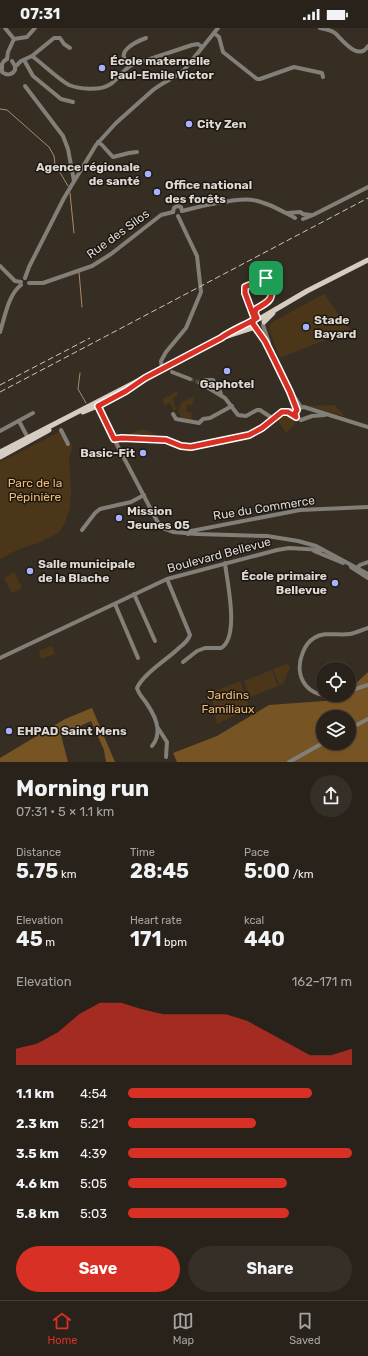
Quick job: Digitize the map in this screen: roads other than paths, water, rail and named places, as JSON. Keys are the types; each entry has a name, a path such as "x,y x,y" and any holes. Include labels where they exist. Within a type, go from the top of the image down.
{"main road":[{"path":"256,328 253,324 368,260"},
{"path":"221,338 256,328 261,328 259,321"},
{"path":"0,452 82,413 239,327 259,321"},
{"path":"0,457 29,439"}],"street":[{"path":"5,28 14,39"},
{"path":"14,39 27,37 35,28"},
{"path":"0,332 15,291 21,283 22,278 25,278 29,267 74,181 98,142 116,123 159,85 178,76 189,65 218,28"},
{"path":"320,28 332,30 352,50 362,51 368,46"},
{"path":"214,33 219,37 223,52 257,79 296,67 322,73 323,77"},
{"path":"14,39 8,52 7,59 2,64 2,72 6,74 11,74 15,70 15,67 22,61 32,56 54,38 60,38 64,44 70,48"},
{"path":"132,65 129,64 124,58 124,54 128,46 146,38"},
{"path":"32,56 70,85 93,89 102,88 110,84 124,70 132,65 192,45 198,44 202,47"},
{"path":"7,59 12,61 22,61"},
{"path":"12,61 15,67"},
{"path":"22,61 33,76 61,99 73,102"},
{"path":"25,86 63,136 68,149 74,181"},
{"path":"98,142 113,157 137,152"},
{"path":"178,216 181,215 182,211 246,199 260,202 285,212 298,221 303,217 314,216 368,187"},
{"path":"162,369 161,361 166,352 186,328 201,292 197,256 178,216 173,212 174,208 177,206 181,208 182,211"},
{"name":"Rue des Silos","path":"29,283 43,283 92,266 109,255 161,215 173,212"},
{"path":"285,212 300,212 303,217"},
{"path":"295,218 296,213"},
{"path":"0,266 15,281 25,286 29,283 28,279 25,278"},
{"path":"259,321 245,293 245,287 263,278 269,278 272,282 269,301 256,309 255,313 259,321 274,359"},
{"path":"256,328 274,359 295,402 300,409 308,413 307,418"},
{"path":"172,372 190,379"},
{"path":"221,394 213,380 205,380 200,382 221,394 238,415 244,417 258,410 264,412 270,417"},
{"path":"98,403 113,438 157,521 162,527 169,531 188,534 287,538 309,544 322,550 357,569 368,578"},
{"path":"173,414 176,419 199,423 203,419 210,418 232,406"},
{"path":"296,417 300,409"},
{"path":"270,417 282,412 300,409 367,427"},
{"path":"282,412 288,412 301,420 315,415 324,415"},
{"path":"0,431 33,413"},
{"path":"113,438 166,440 181,446 191,447 249,435 271,421 270,417"},
{"path":"19,421 29,439"},
{"path":"61,430 68,444"},
{"path":"82,530 95,513 100,510 131,502 144,495"},
{"name":"Rue du Commerce","path":"188,534 192,530 300,510 368,507"},
{"path":"309,544 312,550 368,574"},
{"name":"Boulevard Bellevue","path":"0,658 167,579 277,550 289,548 312,550"},
{"path":"312,550 322,550"},
{"path":"357,569 360,565 368,562"},
{"path":"183,662 197,651 205,648 222,648 229,641 232,618 225,563"},
{"path":"166,757 167,742 147,704 138,693 137,688 143,678 168,658 188,640 190,636 167,579"},
{"path":"134,594 155,641"},
{"path":"115,604 138,658"},
{"path":"316,694 307,688 300,675 299,669 299,663 304,651 312,639 321,635 351,634 368,628"},
{"path":"356,689 368,685"},
{"path":"356,725 368,719"},
{"path":"152,746 157,738 158,727"},
{"path":"288,762 316,747"}],"waterway":[{"path":"0,109 7,110 49,147 54,156 55,164 68,186"},
{"path":"70,193 74,233"},
{"path":"79,272 82,307"},
{"path":"80,373 78,389 86,403"}],"tunnel":[{"path":"190,379 200,383"}],"railway":[{"path":"0,392 368,198"},
{"path":"0,385 90,338"}],"place":[{"name":"École maternelle Paul-Emile Victor","path":"102,68"},
{"name":"City Zen","path":"189,124"},
{"name":"Agence régionale de santé","path":"148,174"},
{"name":"Office national des forêts","path":"157,192"},
{"name":"Stade Bayard","path":"306,327"},
{"name":"Gaphotel","path":"227,371"},
{"name":"Basic-Fit","path":"143,453"},
{"name":"Mission Jeunes 05","path":"119,518"},
{"name":"Salle municipale de la Blache","path":"30,571"},
{"name":"École primaire Bellevue","path":"335,583"},
{"name":"EHPAD Saint Mens","path":"9,731"}],"park label":[{"name":"Parc de la Pépinière","path":"35,490"},
{"name":"Jardins Familiaux","path":"228,702"}]}
